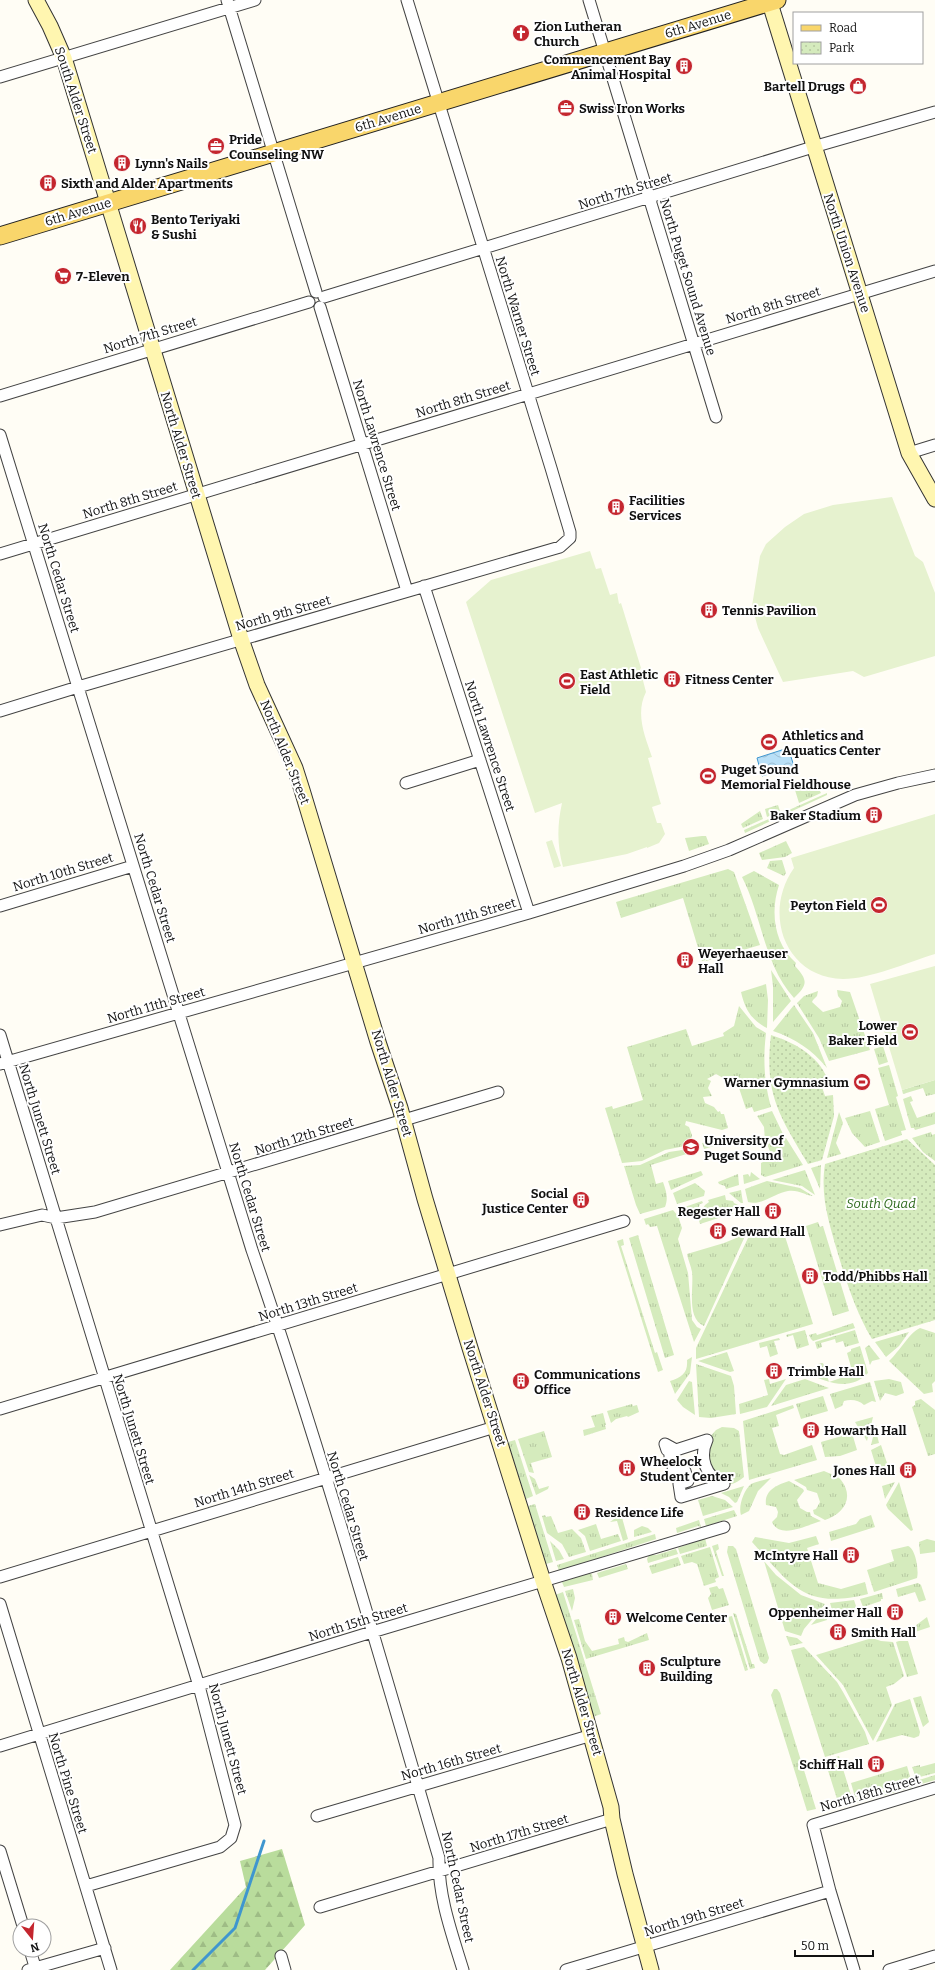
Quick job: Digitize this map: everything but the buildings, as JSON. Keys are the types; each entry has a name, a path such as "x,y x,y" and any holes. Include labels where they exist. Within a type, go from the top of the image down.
{"main road":[{"name":"6th Avenue","path":"0,236 772,1"}],"street":[{"name":"South Alder Street","path":"36,0 50,26 64,58 108,204"},
{"path":"0,77 64,58 228,4 255,0"},
{"name":"North Warner Street","path":"407,0 570,532 570,538"},
{"name":"North Puget Sound Avenue","path":"589,0 716,418"},
{"name":"North Union Avenue","path":"772,1 813,147 861,294 908,453 917,471 935,499"},
{"name":"North Lawrence Street","path":"228,4 320,298 362,444 407,591"},
{"name":"North 7th Street","path":"0,396 309,302 315,307 320,298 813,147 935,112"},
{"name":"North Alder Street","path":"108,204 241,639 257,684 300,782 404,1121 425,1199 592,1735 612,1807 612,1819 651,1970"},
{"name":"North 8th Street","path":"0,554 935,271"},
{"name":"North Cedar Street","path":"0,435 252,1250 278,1325 326,1478 439,1858 439,1872 452,1934 463,1970"},
{"path":"908,453 935,445"},
{"name":"North 9th Street","path":"0,712 78,687 560,547 570,538"},
{"name":"North Lawrence Street","path":"424,586 529,913"},
{"path":"406,783 480,760"},
{"name":"North 11th Street","path":"4,1063 178,1012 529,913 699,861 729,850 855,795 935,775"},
{"name":"North 10th Street","path":"0,906 133,866"},
{"name":"North Junett Street","path":"0,1035 4,1063 56,1218 199,1686 231,1804 235,1825 231,1838 220,1847 86,1886"},
{"name":"North 12th Street","path":"0,1225 42,1215 56,1218 95,1212 498,1092"},
{"name":"North 13th Street","path":"0,1409 624,1221"},
{"name":"North 14th Street","path":"0,1577 495,1427"},
{"path":"707,1440 704,1454 705,1466 714,1478 724,1484 681,1498 678,1484 688,1481 685,1471 675,1474 670,1456 672,1456 670,1449 667,1450 665,1444 676,1450 707,1440"},
{"name":"North 15th Street","path":"0,1746 372,1632 724,1527"},
{"name":"North Pine Street","path":"0,1604 111,1970"},
{"name":"North 16th Street","path":"317,1816 592,1735"},
{"name":"North 18th Street","path":"830,1891 813,1824 935,1788"},
{"name":"North 17th Street","path":"320,1907 612,1819"},
{"path":"0,1851 21,1918"},
{"path":"830,1891 854,1970"},
{"name":"North 19th Street","path":"566,1970 830,1891"},
{"path":"31,1958 33,1969 105,1948"},
{"path":"281,1956 285,1970"},
{"path":"889,1970 935,1956"}],"green space":[{"path":"892,497 915,556 923,562 935,593 935,656 864,677 853,671 783,682 758,628 752,606 760,556 766,544 785,527 804,514 833,505"},
{"name":"East Athletic Field","path":"590,551 596,569 601,568 610,595 617,593 619,604 621,603 641,668 646,692 641,708 642,725 652,757 648,758 661,804 652,807 657,823 661,823 665,834 659,843 647,848 627,854 563,867 558,835 562,803 535,813 466,602 491,580"},
{"path":"807,787 818,787 821,793 799,803 795,790"},
{"path":"827,793 827,795 745,833 744,830"},
{"path":"778,805 780,811 767,817 765,809"},
{"path":"760,811 763,819 743,828 741,824"},
{"name":"Peyton Field","path":"935,814 935,954 889,970 854,978 843,979 823,976 806,968 794,955 785,940 780,923 780,904 785,886 794,868 791,858"},
{"path":"706,836 709,844 689,851 685,838"},
{"path":"552,840 561,866 554,868 546,842"},
{"path":"786,841 792,853 785,857 762,860 759,853"},
{"path":"782,860 786,873 784,876 767,868 770,861"},
{"path":"728,869 734,872 760,945 702,961 683,898 621,918 616,902"},
{"path":"754,871 779,885 775,906 776,927 783,947 796,963 795,966 805,982 802,989 794,998 776,971 764,940 749,892 742,877"},
{"name":"Lower Baker Field","path":"935,966 935,1080 902,1090 870,984"},
{"path":"771,970 791,1001 773,1022 773,986"},
{"path":"766,984 768,1000 767,1028 753,1018 744,1004 741,992"},
{"path":"837,990 850,992 870,1050 829,1061 819,1038 797,1003 804,996 818,991 817,996 812,1002 823,1012 840,1007 842,1001 838,996"},
{"path":"794,1005 813,1033 827,1068 803,1045 789,1037 773,1031"},
{"path":"739,1006 756,1027 766,1033 765,1070 771,1107 754,1112 752,1107 746,1109 736,1079 725,1079 716,1074 707,1079 711,1081 708,1088 712,1096 703,1097 705,1103 714,1107 718,1112 720,1111 721,1114 724,1114 728,1128 722,1130 686,1121 685,1125 689,1127 692,1135 690,1145 665,1150 642,1161 622,1163 605,1108 612,1106 613,1109 643,1100 627,1047 686,1029 692,1046 724,1036 723,1033 734,1026"},
{"path":"771,1035 788,1041 804,1050 818,1063 827,1078 820,1081 825,1096 833,1095 834,1116 822,1160 808,1164 789,1131 776,1103 770,1073 769,1055"},
{"path":"883,1046 888,1062 879,1065 874,1049"},
{"path":"889,1065 898,1096 896,1097 906,1130 901,1131 902,1135 885,1141 875,1109 889,1105 878,1068"},
{"path":"935,1080 935,1094 926,1096 923,1088 903,1094 902,1090"},
{"path":"911,1096 913,1101 910,1102 917,1118 935,1112 935,1124 915,1130 914,1128 911,1128 903,1099"},
{"path":"772,1111 783,1134 765,1140 764,1127 757,1116"},
{"path":"870,1111 880,1142 865,1147 852,1133 845,1118"},
{"path":"839,1112 843,1123 836,1143 841,1154 827,1158"},
{"path":"931,1132 932,1135 935,1134 935,1161 923,1152 912,1138"},
{"path":"786,1138 803,1165 765,1177 761,1175 761,1163 771,1158 767,1144"},
{"name":"South Quad","path":"907,1139 935,1165 935,1320 872,1339 852,1298 831,1231 826,1209 824,1187 825,1164"},
{"path":"723,1140 724,1143 704,1149 702,1143"},
{"path":"696,1148 696,1151 651,1165 656,1184 663,1182 667,1201 665,1207 640,1214 624,1166 640,1165 669,1152"},
{"path":"821,1165 820,1189 811,1168"},
{"path":"805,1170 815,1195 802,1186 772,1180"},
{"path":"701,1171 703,1175 671,1190 668,1181"},
{"path":"751,1172 760,1179 744,1184 743,1175 748,1174 750,1177"},
{"path":"738,1174 739,1185 726,1189 725,1186 719,1184 718,1182"},
{"path":"767,1181 800,1188 813,1196 796,1191 788,1191 763,1201 753,1203 748,1202 745,1189"},
{"path":"695,1183 705,1191 704,1196 677,1204 673,1193"},
{"path":"741,1190 743,1203 729,1193"},
{"path":"725,1195 726,1200 733,1201 738,1205 740,1211 700,1224 698,1217 705,1205 709,1202 708,1200"},
{"path":"702,1201 703,1203 700,1204 696,1214 688,1216 680,1212 679,1209"},
{"path":"673,1210 678,1216 682,1228 678,1239 688,1273 692,1320 697,1327 701,1329 694,1342 657,1226 650,1227 648,1224 646,1225 644,1219"},
{"path":"818,1222 820,1227 823,1226 849,1311 833,1316 806,1226"},
{"path":"782,1227 813,1324 696,1359 696,1348 748,1238"},
{"path":"746,1234 704,1326 698,1322 693,1310 692,1272 687,1254 724,1243"},
{"path":"638,1235 674,1355 665,1358 629,1238"},
{"path":"623,1239 624,1245 621,1246 655,1353 657,1352 663,1370 658,1372 617,1241"},
{"path":"853,1323 855,1328 813,1341 809,1335 816,1333 817,1335"},
{"path":"920,1328 935,1333 935,1381 932,1384 933,1392 924,1394 889,1361 912,1334"},
{"path":"805,1330 809,1345 797,1349 793,1335 787,1337 786,1335"},
{"path":"855,1330 859,1343 845,1347 843,1341 836,1343 835,1339 821,1343 822,1347 817,1349 815,1342"},
{"path":"909,1332 899,1346 886,1357 875,1342"},
{"path":"779,1338 780,1340 774,1341 778,1354 770,1357 767,1346 760,1348 759,1343"},
{"path":"869,1345 880,1359 872,1361 870,1365 865,1348"},
{"path":"860,1346 868,1373 853,1383 837,1384 829,1382 853,1374 847,1353 851,1351 851,1349"},
{"path":"727,1352 734,1371 730,1372 698,1361"},
{"path":"692,1357 690,1373 675,1394 670,1381 683,1374 686,1368 687,1360"},
{"path":"823,1363 829,1382 805,1373 820,1369 818,1364"},
{"path":"696,1364 731,1376 734,1386 736,1414 711,1418 699,1417"},
{"path":"769,1379 770,1384 786,1379 767,1407 740,1414 739,1404 768,1395 764,1380"},
{"path":"805,1379 829,1388 771,1406 786,1385"},
{"path":"889,1379 901,1382 904,1393 896,1396 885,1393 880,1401 874,1381"},
{"path":"689,1381 692,1382 695,1415 683,1407 677,1400"},
{"path":"870,1382 876,1402 872,1401 864,1405 857,1401 847,1400 844,1401 842,1406 835,1409 830,1394"},
{"path":"823,1396 828,1411 801,1419 796,1404"},
{"path":"921,1399 935,1410 935,1454 928,1456 912,1407 915,1405 915,1401"},
{"path":"632,1404 633,1406 637,1405 639,1412 628,1417 616,1419 611,1423 607,1411"},
{"path":"793,1405 794,1408 776,1415 779,1426 772,1428 780,1454 784,1455 812,1445 817,1460 749,1480 743,1421"},
{"path":"603,1413 606,1429 584,1436 583,1430 595,1427 591,1416"},
{"path":"873,1417 867,1441 855,1422"},
{"path":"876,1425 880,1434 877,1435 879,1443 871,1445"},
{"path":"722,1427 734,1428 739,1431 744,1477 731,1484 723,1483 710,1475 708,1439 716,1430"},
{"path":"544,1431 552,1457 531,1463 534,1473 529,1472 518,1439"},
{"path":"852,1433 857,1450 840,1456 825,1457 821,1442 843,1437"},
{"path":"515,1440 533,1496 526,1499 508,1442"},
{"path":"881,1445 889,1469 878,1473 871,1450"},
{"path":"824,1471 839,1478 847,1493 847,1499 842,1509 837,1514 825,1520 814,1514 813,1510 816,1509 820,1502 817,1493 807,1490 806,1487 794,1480"},
{"path":"529,1475 535,1479 539,1489 549,1486 548,1489 536,1495"},
{"path":"771,1478 758,1491 749,1511 741,1515 741,1503 748,1487 753,1483"},
{"path":"789,1481 804,1491 797,1500 800,1508 810,1512 811,1516 821,1521 787,1531 776,1527 772,1522 777,1517 778,1512 776,1507 766,1505 767,1495 776,1486"},
{"path":"895,1482 885,1499 882,1486"},
{"path":"899,1482 913,1530 911,1531 888,1509 886,1505"},
{"path":"744,1486 737,1502 735,1503 729,1497 721,1493"},
{"path":"712,1496 725,1500 733,1507 703,1516 698,1500"},
{"path":"535,1504 553,1562 546,1564 528,1506"},
{"path":"734,1510 737,1516 706,1526 704,1519"},
{"path":"621,1514 628,1539 623,1541 617,1521 610,1522"},
{"path":"545,1515 546,1517 551,1516 558,1533 572,1529 581,1538 586,1552 569,1557 562,1544 547,1533 542,1516"},
{"path":"871,1515 875,1527 831,1541 829,1532 856,1524 860,1519"},
{"path":"699,1520 701,1527 698,1526 677,1533 676,1528"},
{"path":"596,1524 601,1539 618,1534 621,1541 590,1551 585,1536 578,1530"},
{"path":"642,1526 648,1528 652,1532 634,1537 634,1530"},
{"path":"655,1534 656,1539 559,1571 557,1565"},
{"path":"816,1536 819,1544 807,1548 818,1583 841,1589 865,1582 868,1594 846,1598 828,1599 813,1596 789,1582 752,1542 755,1537 789,1543"},
{"path":"705,1538 707,1546 680,1554 678,1548"},
{"path":"927,1539 935,1541 935,1552 920,1554 919,1542"},
{"path":"550,1541 559,1550 564,1559 556,1561"},
{"path":"718,1544 719,1549 716,1551 724,1576 722,1576 712,1546"},
{"path":"728,1546 733,1546 736,1549 769,1658 767,1663 764,1664 760,1661 727,1552"},
{"path":"908,1546 911,1548 915,1556 918,1575 917,1578 874,1592 867,1570 894,1561 891,1550"},
{"path":"710,1547 719,1577 715,1579 716,1582 704,1586 697,1564 692,1562 684,1564 681,1556"},
{"path":"676,1549 678,1554 648,1563 647,1559 649,1555 656,1555"},
{"path":"678,1557 681,1565 652,1574 649,1566"},
{"path":"764,1561 776,1575 801,1595 825,1604 804,1629 801,1636 785,1631"},
{"path":"626,1564 628,1569 599,1578 597,1573"},
{"path":"589,1573 592,1574 593,1580 564,1587 562,1582"},
{"path":"918,1583 921,1585 926,1600 919,1602 915,1592 898,1597 896,1589"},
{"path":"717,1586 719,1589 723,1588 729,1605 712,1610 708,1598 711,1594 709,1588"},
{"path":"573,1589 575,1598 572,1611 565,1591"},
{"path":"563,1592 601,1714 593,1717 555,1595"},
{"path":"882,1593 883,1599 881,1599 881,1601 863,1607 860,1599"},
{"path":"854,1600 858,1612 843,1617 834,1617 830,1603"},
{"path":"826,1608 827,1613 823,1613 827,1620 811,1625"},
{"path":"733,1613 736,1614 752,1664 754,1664 755,1668 750,1669"},
{"path":"732,1616 748,1670 745,1671 728,1617"},
{"path":"927,1617 930,1627 909,1634 910,1638 899,1638"},
{"path":"579,1619 585,1641 592,1651 619,1644 618,1639 624,1637 625,1641 628,1642 647,1633 649,1640 586,1659 574,1620"},
{"path":"786,1636 797,1638 803,1643 790,1646"},
{"path":"872,1638 881,1641 893,1642 904,1676 894,1684 886,1687 892,1705 873,1741 843,1685 816,1655"},
{"path":"908,1641 918,1674 907,1677 896,1642"},
{"path":"804,1647 837,1682 865,1732 869,1744 825,1757 791,1650"},
{"path":"774,1689 777,1689 780,1693 816,1809 807,1811 771,1695"},
{"path":"921,1696 929,1722 923,1727 913,1698"},
{"path":"910,1699 920,1732 919,1736 914,1738 902,1735 876,1742 895,1704"},
{"path":"839,1756 852,1798 838,1802 825,1761"},
{"path":"935,1763 935,1773 916,1778 912,1767 920,1765 920,1767"},
{"path":"907,1766 911,1780 855,1797 851,1783"},
{"path":"935,1775 935,1780 918,1785 916,1781"},
{"path":"911,1782 913,1787 857,1803 856,1799"},
{"path":"282,1849 305,1925 265,1970 170,1970 246,1887 240,1861"}],"water":[{"path":"788,748 794,766 762,776 757,758"}],"waterway":[{"path":"193,1970 235,1928 264,1841"}],"place":[{"name":"Zion Lutheran Church","path":"521,33"},
{"name":"Commencement Bay Animal Hospital","path":"684,66"},
{"name":"Bartell Drugs","path":"858,86"},
{"name":"Swiss Iron Works","path":"566,108"},
{"name":"Pride Counseling NW","path":"216,146"},
{"name":"Lynn's Nails","path":"122,163"},
{"name":"Sixth and Alder Apartments","path":"48,183"},
{"name":"Bento Teriyaki & Sushi","path":"138,226"},
{"name":"7-Eleven","path":"63,276"},
{"name":"Facilities Services","path":"616,507"},
{"name":"Tennis Pavilion","path":"709,610"},
{"name":"Fitness Center","path":"672,679"},
{"name":"East Athletic Field","path":"567,681"},
{"name":"Athletics and Aquatics Center","path":"769,742"},
{"name":"Puget Sound Memorial Fieldhouse","path":"708,776"},
{"name":"Baker Stadium","path":"874,815"},
{"name":"Peyton Field","path":"879,905"},
{"name":"Weyerhaeuser Hall","path":"685,960"},
{"name":"Lower Baker Field","path":"910,1032"},
{"name":"Warner Gymnasium","path":"862,1082"},
{"name":"University of Puget Sound","path":"691,1147"},
{"name":"Social Justice Center","path":"581,1200"},
{"name":"Regester Hall","path":"773,1211"},
{"name":"Seward Hall","path":"718,1231"},
{"name":"Todd/Phibbs Hall","path":"810,1276"},
{"name":"Trimble Hall","path":"774,1371"},
{"name":"Communications Office","path":"521,1381"},
{"name":"Howarth Hall","path":"811,1430"},
{"name":"Wheelock Student Center","path":"627,1468"},
{"name":"Jones Hall","path":"908,1470"},
{"name":"Residence Life","path":"582,1512"},
{"name":"McIntyre Hall","path":"851,1555"},
{"name":"Oppenheimer Hall","path":"895,1612"},
{"name":"Welcome Center","path":"613,1617"},
{"name":"Smith Hall","path":"838,1632"},
{"name":"Sculpture Building","path":"647,1668"},
{"name":"Schiff Hall","path":"876,1764"}]}
